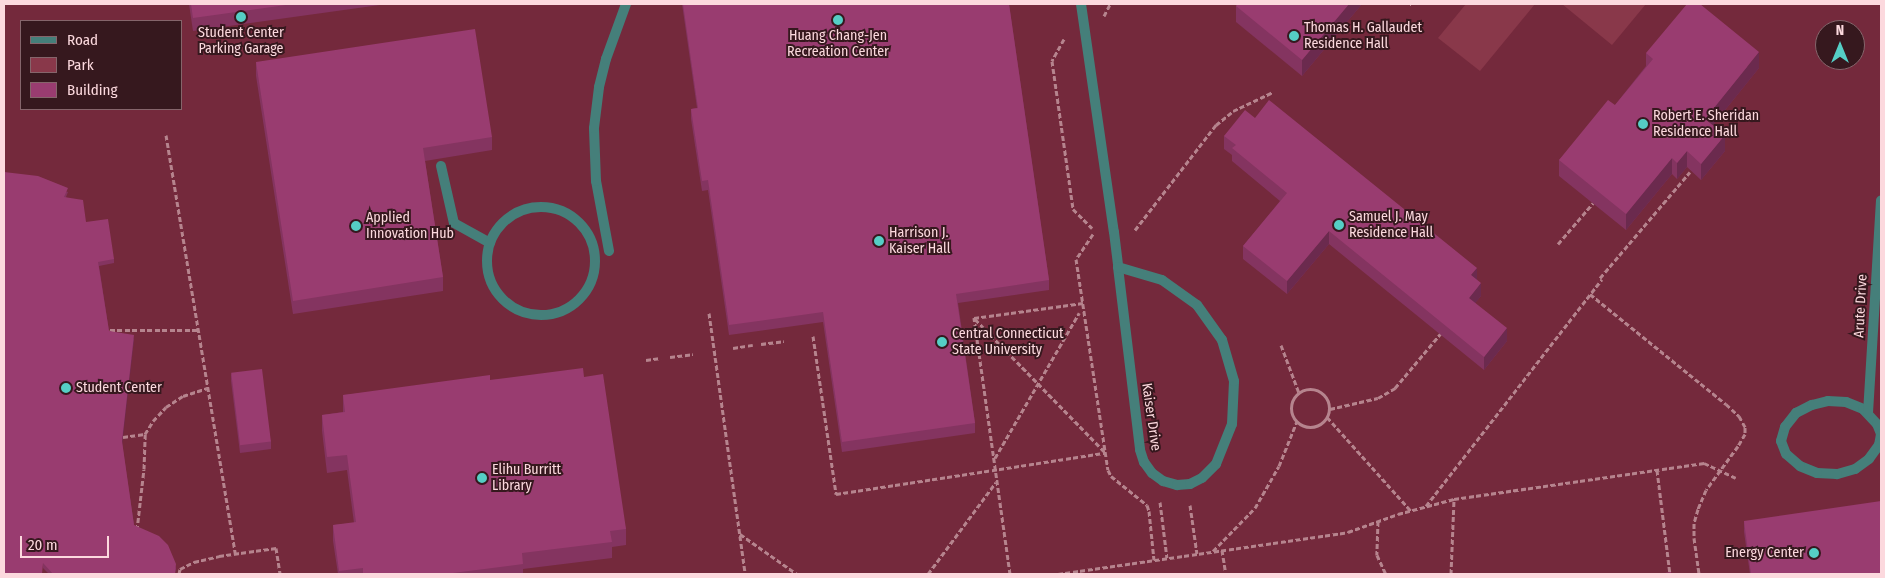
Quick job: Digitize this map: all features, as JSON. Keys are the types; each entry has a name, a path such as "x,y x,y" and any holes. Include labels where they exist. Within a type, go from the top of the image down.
{"street":[{"path":"595,252 610,250 596,181 594,128 599,87 606,59 626,4"},
{"name":"Kaiser Drive","path":"1081,4 1118,267 1140,450 1144,462 1157,477"},
{"path":"441,166 454,223 490,243"},
{"name":"Arute Drive","path":"1868,414 1881,200"},
{"path":"543,206 561,210 577,220 589,235 595,252 595,272 588,289 575,304 558,312 540,315 523,312 508,304 496,292 488,276 486,260 490,243 498,228 510,216 526,208 543,206"},
{"path":"1118,267 1162,280 1197,304 1222,340 1234,381 1232,424 1216,464 1202,478 1187,484 1177,485 1157,477"},
{"path":"1841,401 1855,405 1868,414 1877,424 1881,434 1877,456 1855,469 1837,474 1821,474 1795,463 1786,454 1781,441 1783,430 1789,420 1812,404 1841,401"}],"path":[{"path":"1103,19 1110,4"},
{"path":"1063,30 1064,39 1052,61 1073,210 1092,228 1093,235 1076,260 1105,453 1110,476 1146,505 1149,511 1154,560"},
{"path":"1134,232 1216,125 1233,111 1274,92"},
{"path":"166,135 235,554"},
{"path":"1426,507 1601,278 1690,172"},
{"path":"1558,244 1593,203"},
{"path":"1590,294 1739,416 1744,427 1744,434 1706,490 1694,523 1699,574"},
{"path":"974,318 1083,302"},
{"path":"709,313 745,574"},
{"path":"994,459 1079,314"},
{"path":"974,318 1105,453"},
{"path":"974,318 1010,574"},
{"path":"1330,408 1378,398 1395,388 1445,329"},
{"path":"112,336 110,330 198,330"},
{"path":"813,336 836,494 1105,453"},
{"path":"761,344 784,341"},
{"path":"733,348 753,345"},
{"path":"1281,345 1299,393"},
{"path":"670,357 693,354"},
{"path":"646,360 661,358"},
{"path":"137,530 144,469 145,434 152,421 166,406 183,396 208,388"},
{"path":"1309,389 1321,392 1330,408 1327,417 1314,427 1302,425 1296,421 1291,404 1299,393 1309,389"},
{"path":"1327,417 1411,510"},
{"path":"1213,551 1255,508 1279,466 1296,421"},
{"path":"123,437 145,434"},
{"path":"1058,574 1348,532 1411,510 1454,499 1704,463 1736,478"},
{"path":"1657,470 1670,574"},
{"path":"1157,477 1167,558"},
{"path":"928,574 997,481"},
{"path":"1187,484 1197,554"},
{"path":"1451,574 1454,499"},
{"path":"1378,521 1377,555 1386,574"},
{"path":"739,534 797,574"},
{"path":"179,574 180,569 194,562 276,548 280,574"},
{"path":"1222,550 1226,574"}],"shaded area":[{"name":"Central Connecticut State University","path":"4,4 1881,4 1881,574 4,574"}],"green space":[{"path":"1466,4 1535,4 1480,71 1438,38"},
{"path":"1562,4 1646,4 1612,45"}],"building":[{"path":"191,4 293,4 193,18"},
{"name":"Harrison J. Kaiser Hall","path":"683,4 1009,4 1049,280 956,294 975,423 842,442 823,312 729,325 708,180 702,181 691,109 698,108"},
{"name":"Thomas H. Gallaudet Residence Hall","path":"1238,4 1349,4 1302,60 1236,6"},
{"name":"Robert E. Sheridan Residence Hall","path":"1687,4 1700,4 1759,52 1705,119 1725,135 1701,164 1687,151 1677,163 1672,158 1626,214 1559,160 1608,100 1615,105 1653,59 1646,53"},
{"name":"Applied Innovation Hub","path":"475,29 492,137 423,148 443,277 293,301 256,62"},
{"name":"Samuel J. May Residence Hall","path":"1269,100 1477,268 1471,275 1481,283 1469,298 1507,328 1484,357 1329,231 1287,281 1243,246 1287,193 1232,148 1236,145 1224,136 1245,110 1255,118"},
{"name":"Student Center","path":"4,172 38,176 68,188 64,197 83,200 86,222 108,219 114,259 98,262 109,331 134,335 122,441 134,525 159,536 168,545 176,564 175,574 53,574 43,563 42,574 4,574"},
{"name":"Elihu Burritt Library","path":"583,368 584,377 603,374 626,529 610,531 612,542 522,553 523,564 445,574 363,574 363,568 339,571 333,525 356,522 347,455 327,457 322,415 345,412 343,395 490,375 490,380"},
{"path":"262,369 271,441 240,445 231,373"},
{"name":"Energy Center","path":"1881,501 1881,574 1751,574 1744,521"}],"place":[{"name":"Student Center Parking Garage","path":"241,17"},
{"name":"Huang Chang-Jen Recreation Center","path":"838,20"},
{"name":"Thomas H. Gallaudet Residence Hall","path":"1294,36"},
{"name":"Robert E. Sheridan Residence Hall","path":"1643,124"},
{"name":"Samuel J. May Residence Hall","path":"1339,225"},
{"name":"Applied Innovation Hub","path":"356,226"},
{"name":"Harrison J. Kaiser Hall","path":"879,241"},
{"name":"Central Connecticut State University","path":"942,342"},
{"name":"Student Center","path":"66,388"},
{"name":"Elihu Burritt Library","path":"482,478"},
{"name":"Energy Center","path":"1814,553"}]}
